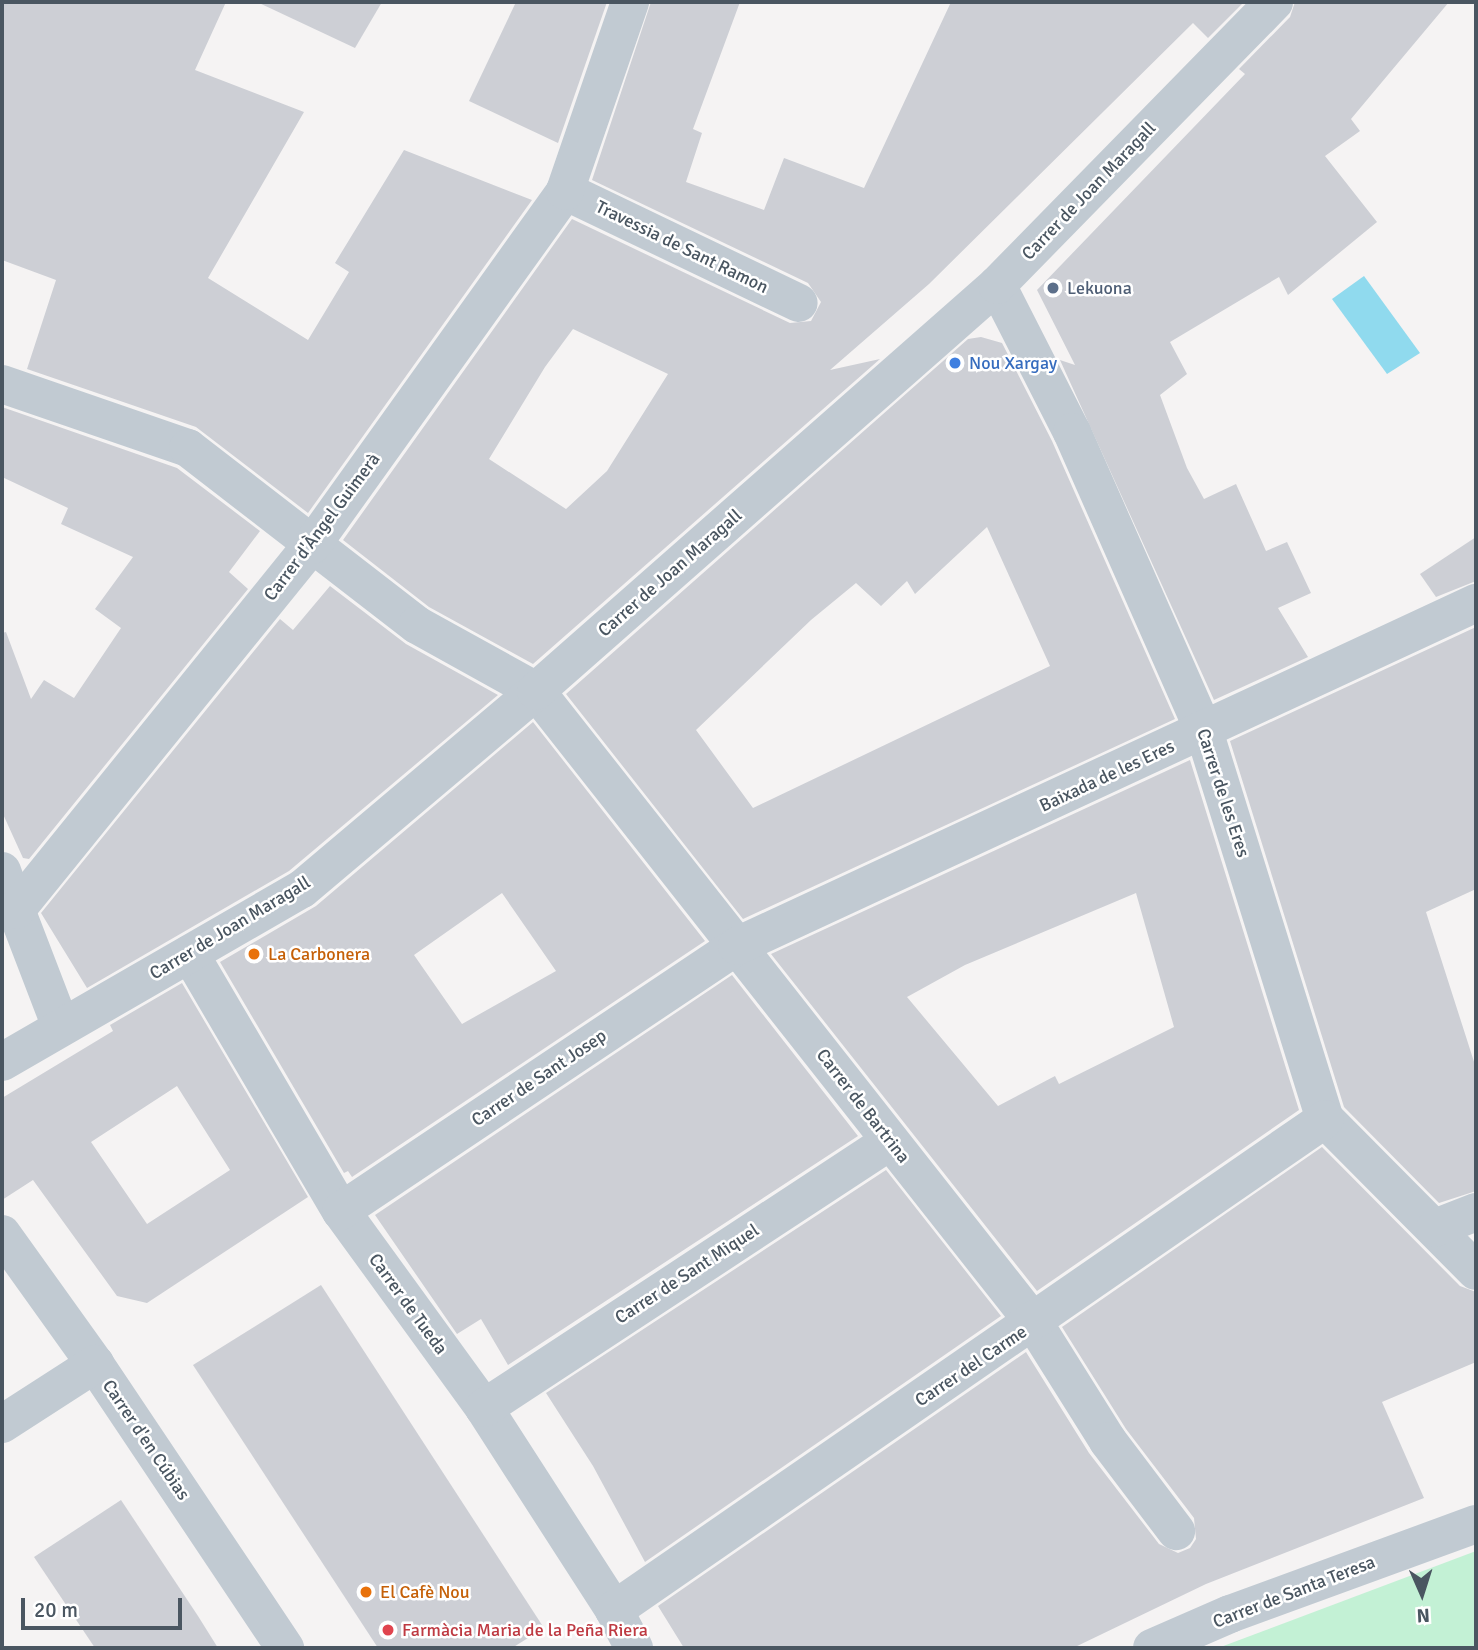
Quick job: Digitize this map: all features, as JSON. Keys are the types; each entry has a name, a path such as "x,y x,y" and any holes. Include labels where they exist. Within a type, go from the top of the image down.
{"street":[{"name":"Carrer d'Àngel Guimerà","path":"16,910 312,544 565,191 630,2"},
{"name":"Carrer de Joan Maragall","path":"2,1062 302,889 536,691 997,285 1274,2"},
{"name":"Travessia de Sant Ramon","path":"565,191 799,303"},
{"name":"Carrer de les Eres","path":"997,285 1072,432 1204,731 1325,1119 1476,1271"},
{"path":"2,384 188,448 417,625 536,691"},
{"name":"Baixada de les Eres","path":"737,946 1476,603"},
{"name":"Carrer de Bartrina","path":"536,691 1034,1323 1108,1441 1176,1531"},
{"path":"2,871 61,1027"},
{"name":"Carrer de Sant Josep","path":"341,1211 737,946"},
{"name":"Carrer de Tueda","path":"190,954 341,1211 484,1408 614,1610 634,1648"},
{"name":"Carrer del Carme","path":"614,1610 1034,1323 1325,1119"},
{"name":"Carrer de Sant Miquel","path":"484,1408 890,1141"},
{"path":"1435,1228 1476,1212"},
{"name":"Carrer d'en Cúbias","path":"2,1234 95,1364 285,1648"},
{"path":"2,1424 95,1364"},
{"name":"Carrer de Santa Teresa","path":"1152,1648 1230,1614 1476,1524"}],"green space":[{"path":"1476,1551 1476,1648 1218,1648"}],"water":[{"path":"1364,276 1420,353 1387,374 1332,299"}],"building":[{"path":"2,2 226,2 195,70 304,112 208,278 308,340 349,272 335,263 404,150 532,200 308,513 196,427 27,369 56,280 2,260"},
{"path":"257,2 382,2 355,48"},
{"path":"516,2 607,2 558,143 469,101"},
{"path":"651,2 740,2 693,129 702,133 686,182 764,210 784,158 864,188 951,2 1244,2 1208,38 1193,23 929,284 830,370 880,359 533,664 429,607 343,540 572,219 790,323 811,321 821,302 808,283 592,180","holes":["573,329 668,374 607,471 566,509 489,459 545,367"]},
{"path":"1295,2 1449,2 1351,119 1360,131 1325,156 1377,222 1288,295 1279,277 1170,342 1187,374 1160,395 1187,468 1204,499 1236,484 1266,551 1287,542 1311,593 1278,608 1308,657 1214,700 1060,360 1075,365 1037,290 1245,74 1239,69 1290,17"},
{"path":"981,337 1002,343 1052,441 1175,719 743,919 566,694 968,339","holes":["987,527 1050,666 753,808 696,730 811,620 856,583 881,606 907,581 915,594"]},
{"path":"2,407 177,468 260,531 229,572 248,589 29,859 23,858 2,812 2,633 6,632 31,699 44,680 74,698 121,628 95,609 133,557 61,524 68,508 2,477"},
{"path":"1476,537 1476,581 1436,597 1420,574"},
{"path":"330,586 406,644 498,695 289,871 87,988 41,913 280,619 293,630"},
{"path":"1476,627 1476,889 1426,912 1476,1068 1476,1191 1439,1203 1344,1107 1230,741"},
{"path":"533,722 705,941 352,1177 348,1171 344,1173 220,962 316,906","holes":["502,893 556,971 462,1024 414,955"]},
{"path":"1190,760 1299,1110 1037,1291 771,954","holes":["1136,893 1174,1027 1059,1084 1055,1076 998,1106 907,997 965,965"]},
{"path":"732,975 858,1136 508,1365 481,1319 457,1334 375,1215"},
{"path":"182,983 308,1197 147,1303 117,1296 33,1180 2,1200 2,1098 113,1031 110,1025","holes":["177,1086 230,1170 147,1224 91,1142"]},
{"path":"1322,1147 1460,1286 1476,1292 1476,1362 1382,1402 1424,1498 1206,1584 1073,1648 684,1648 658,1606 1026,1352 1089,1453 1159,1544 1178,1553 1190,1548 1196,1539 1194,1518 1126,1429 1062,1327"},
{"path":"886,1170 1001,1316 645,1562 593,1466 546,1393"},
{"path":"321,1285 544,1628 512,1648 378,1648 193,1365"},
{"path":"121,1500 218,1648 95,1648 34,1557"}],"place":[{"name":"Lekuona","path":"1053,288"},
{"name":"Nou Xargay","path":"955,363"},
{"name":"La Carbonera","path":"254,954"},
{"name":"El Cafè Nou","path":"366,1592"},
{"name":"Farmàcia Maria de la Peña Riera","path":"388,1630"}]}
